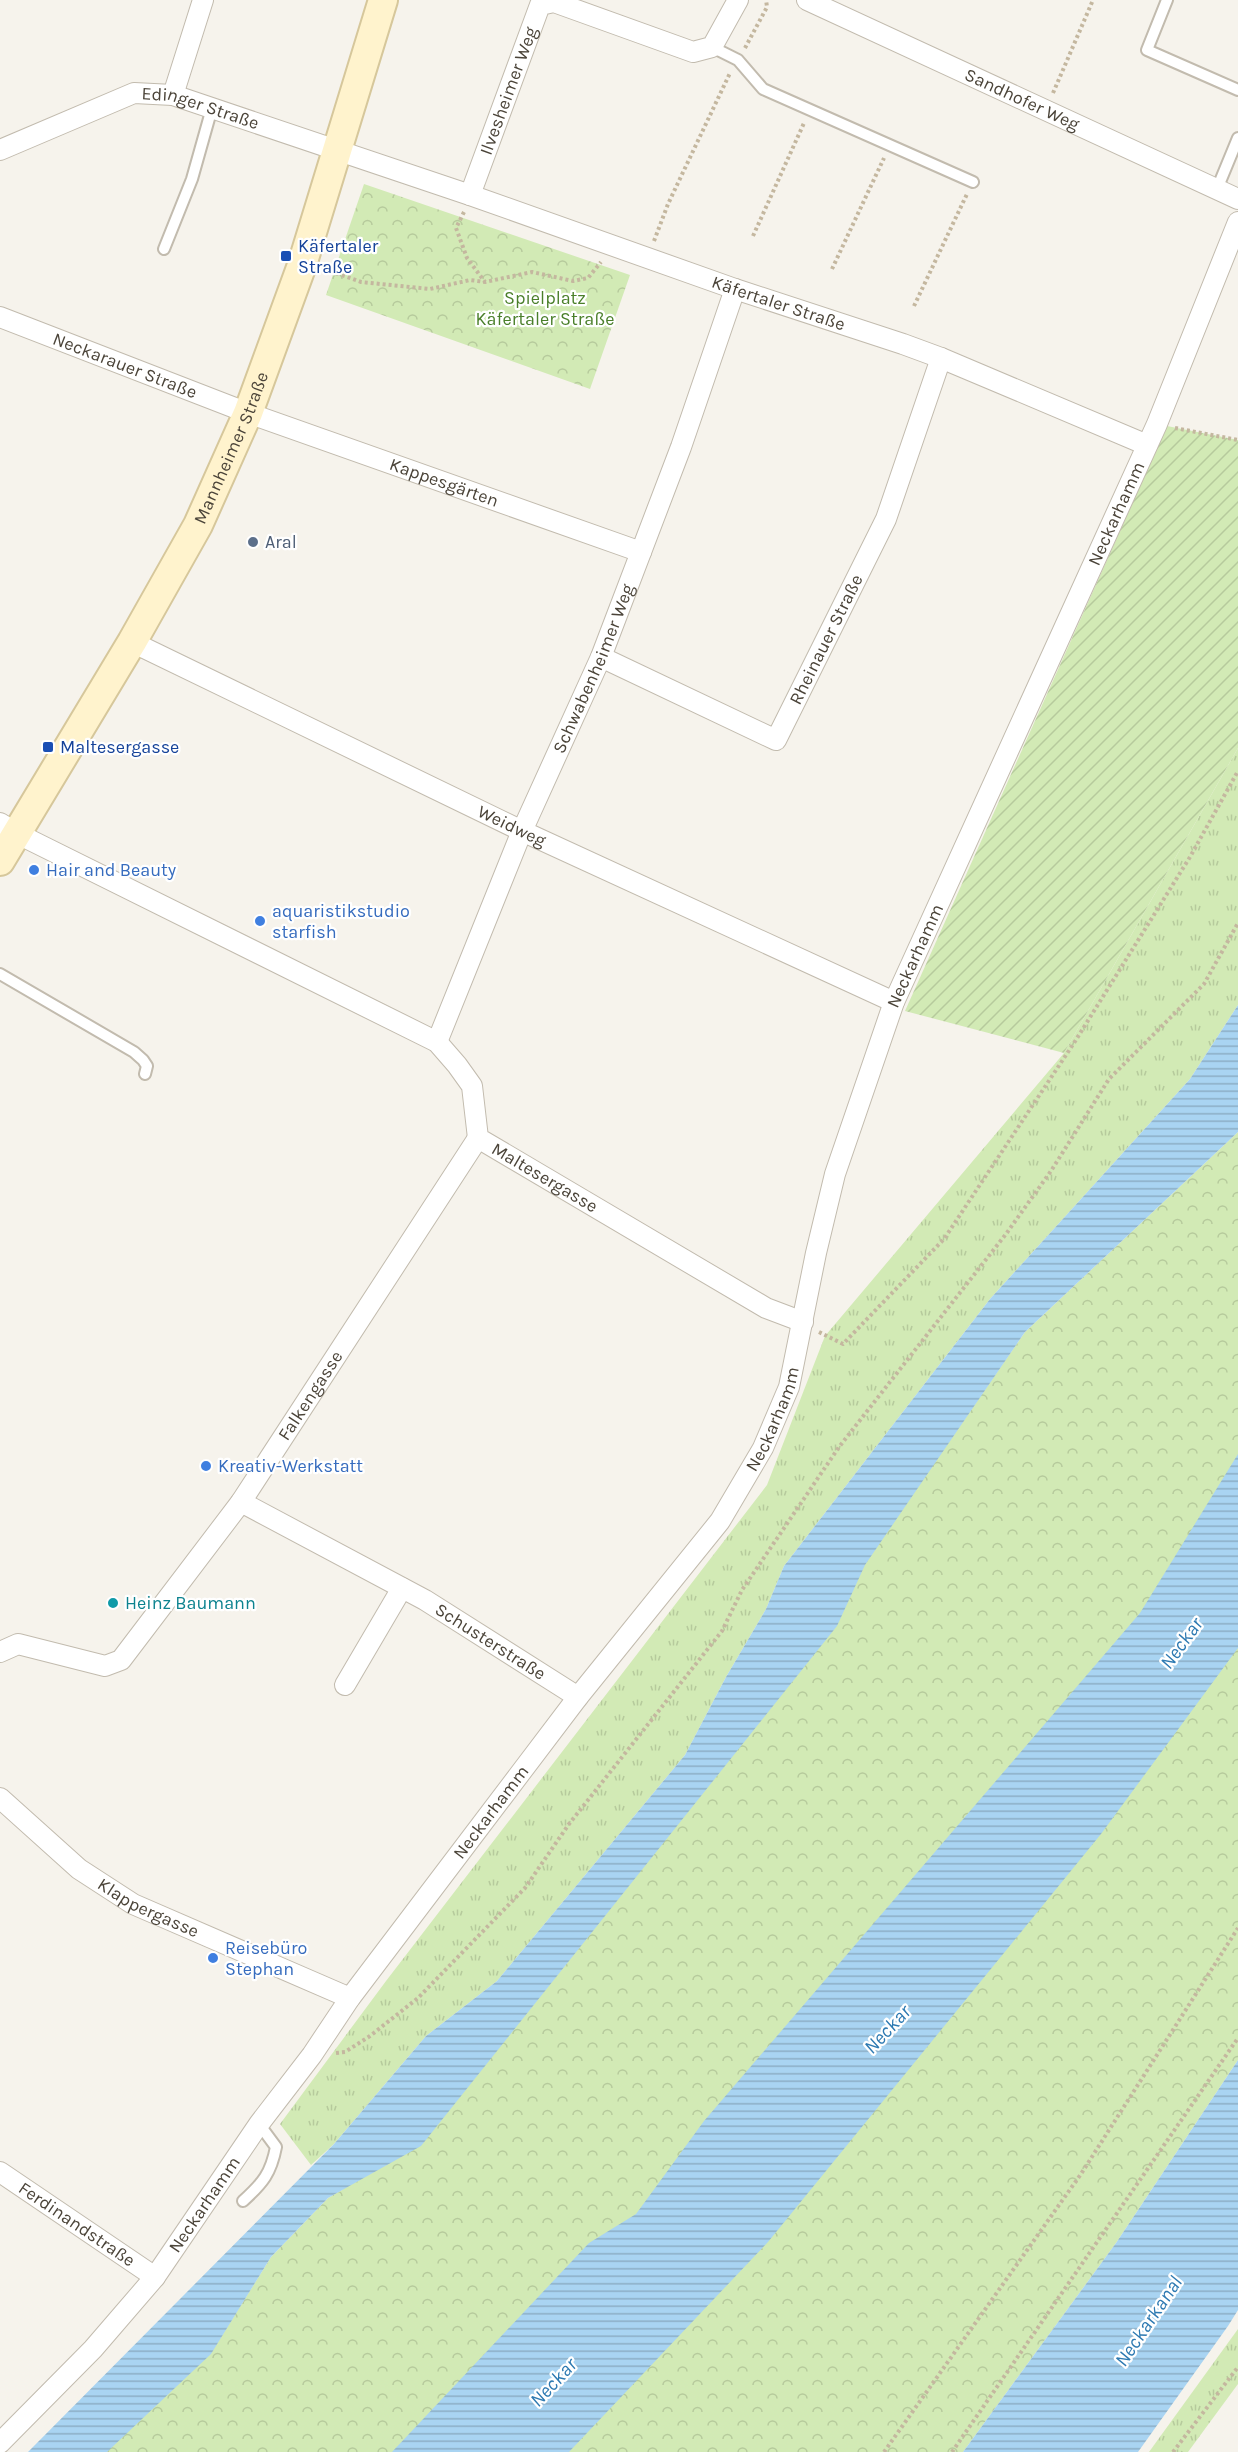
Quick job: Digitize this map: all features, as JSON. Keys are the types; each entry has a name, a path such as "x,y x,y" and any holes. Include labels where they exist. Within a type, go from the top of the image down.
{"street":[{"path":"173,95 203,0"},
{"name":"Mannheimer Straße","path":"0,861 8,828 132,642 198,525 248,413 304,259 383,0"},
{"path":"712,46 738,0"},
{"name":"Sandhofer Weg","path":"807,0 1238,199"},
{"name":"Ilvesheimer Weg","path":"470,195 540,5 554,2 693,52 712,46"},
{"name":"Edinger Straße","path":"0,150 134,93 173,95 337,150"},
{"name":"Käfertaler Straße","path":"337,150 941,358 1147,445"},
{"name":"Neckarhamm","path":"0,2443 93,2349 155,2277 259,2124 312,2055 350,1998 578,1697 720,1521 763,1448 789,1387 835,1174 894,1002 1147,445 1238,222"},
{"name":"Schwabenheimer Weg","path":"436,1042 522,831 601,657 681,447 735,288"},
{"name":"Neckarauer Straße","path":"1,322 248,413"},
{"name":"Rheinauer Straße","path":"601,657 776,740 886,519 941,358"},
{"name":"Kappesgärten","path":"248,413 641,552"},
{"name":"Weidweg","path":"132,642 522,831 894,1002"},
{"name":"Maltesergasse","path":"8,828 436,1042 472,1086 478,1138 766,1308 803,1322"},
{"name":"Falkengasse","path":"0,1652 18,1644 105,1666 121,1660 241,1502 478,1138"},
{"name":"Schusterstraße","path":"241,1502 425,1600 578,1697"},
{"path":"345,1685 402,1588"},
{"name":"Klappergasse","path":"0,1798 79,1869 133,1904 350,1998"},
{"name":"Ferdinandstraße","path":"0,2172 155,2277"}],"lane":[{"path":"1167,0 1147,50 1238,90"},
{"path":"712,46 738,60 763,90 973,182"},
{"path":"164,249 192,178 212,108"},
{"path":"1216,189 1238,138"},
{"path":"0,974 134,1052 147,1066 145,1074"},
{"path":"243,2201 256,2189 271,2169 276,2147 259,2124"}],"path":[{"path":"647,258 668,204 738,60 767,7 766,0"},
{"path":"1046,110 1093,0"},
{"path":"753,236 809,111"},
{"path":"832,269 890,146"},
{"path":"914,306 973,182"},
{"path":"470,195 456,228 467,258 486,282"},
{"path":"304,259 332,273 361,282 430,289 470,280 486,282 532,272 573,281 588,278 600,264 608,245"},
{"path":"1186,430 1238,440"},
{"path":"803,1322 843,1344 944,1239 1080,1034 1190,857 1238,771"},
{"path":"312,2055 345,2052 394,2017 418,1998 525,1888 569,1824 722,1631 742,1590 839,1447 1006,1234 1052,1171 1109,1079 1204,984 1238,923"},
{"path":"884,2452 1081,2174 1238,1928"},
{"path":"952,2452 1238,2038"},
{"path":"1173,2452 1238,2367"}],"green space":[{"name":"Spielplatz Käfertaler Straße","path":"364,184 630,275 590,389 326,295"},
{"path":"1167,426 1238,440 1238,748 1064,1053 905,1011"},
{"path":"1238,748 1238,1005 1190,1079 990,1299 784,1566 766,1609 726,1677 685,1755 497,1981 426,2036 334,2144 311,2165 280,2124 386,1981 767,1485 825,1336 1064,1053"},
{"path":"1238,1132 1238,2060 1116,2243 963,2452 105,2452 216,2345 271,2257 328,2198 342,2190 522,2019 609,1910 922,1474 946,1446 1025,1332"},
{"path":"1238,2329 1238,2384 1188,2452 1149,2452"}],"water":[{"path":"1238,1005 1238,1132 1025,1332 865,1565 837,1626 421,2146 328,2198 271,2257 211,2354 107,2452 28,2452 334,2144 426,2036 497,1981 685,1755 726,1677 766,1609 784,1566 990,1299 1190,1079"},
{"name":"Neckar","path":"1238,1454 1238,1648 1101,1834 768,2242 569,2452 392,2452 589,2243 636,2214 704,2121 1140,1613"},
{"name":"Neckarkanal","path":"1238,2060 1238,2310 1228,2326 1138,2452 963,2452 1116,2243"}],"place":[{"name":"Käfertaler Straße","path":"286,256"},
{"name":"Aral","path":"253,542"},
{"name":"Maltesergasse","path":"48,747"},
{"name":"Hair and Beauty","path":"34,870"},
{"name":"aquaristikstudio starfish","path":"260,921"},
{"name":"Kreativ-Werkstatt","path":"206,1466"},
{"name":"Heinz Baumann","path":"113,1603"},
{"name":"Reisebüro Stephan","path":"213,1958"}]}
